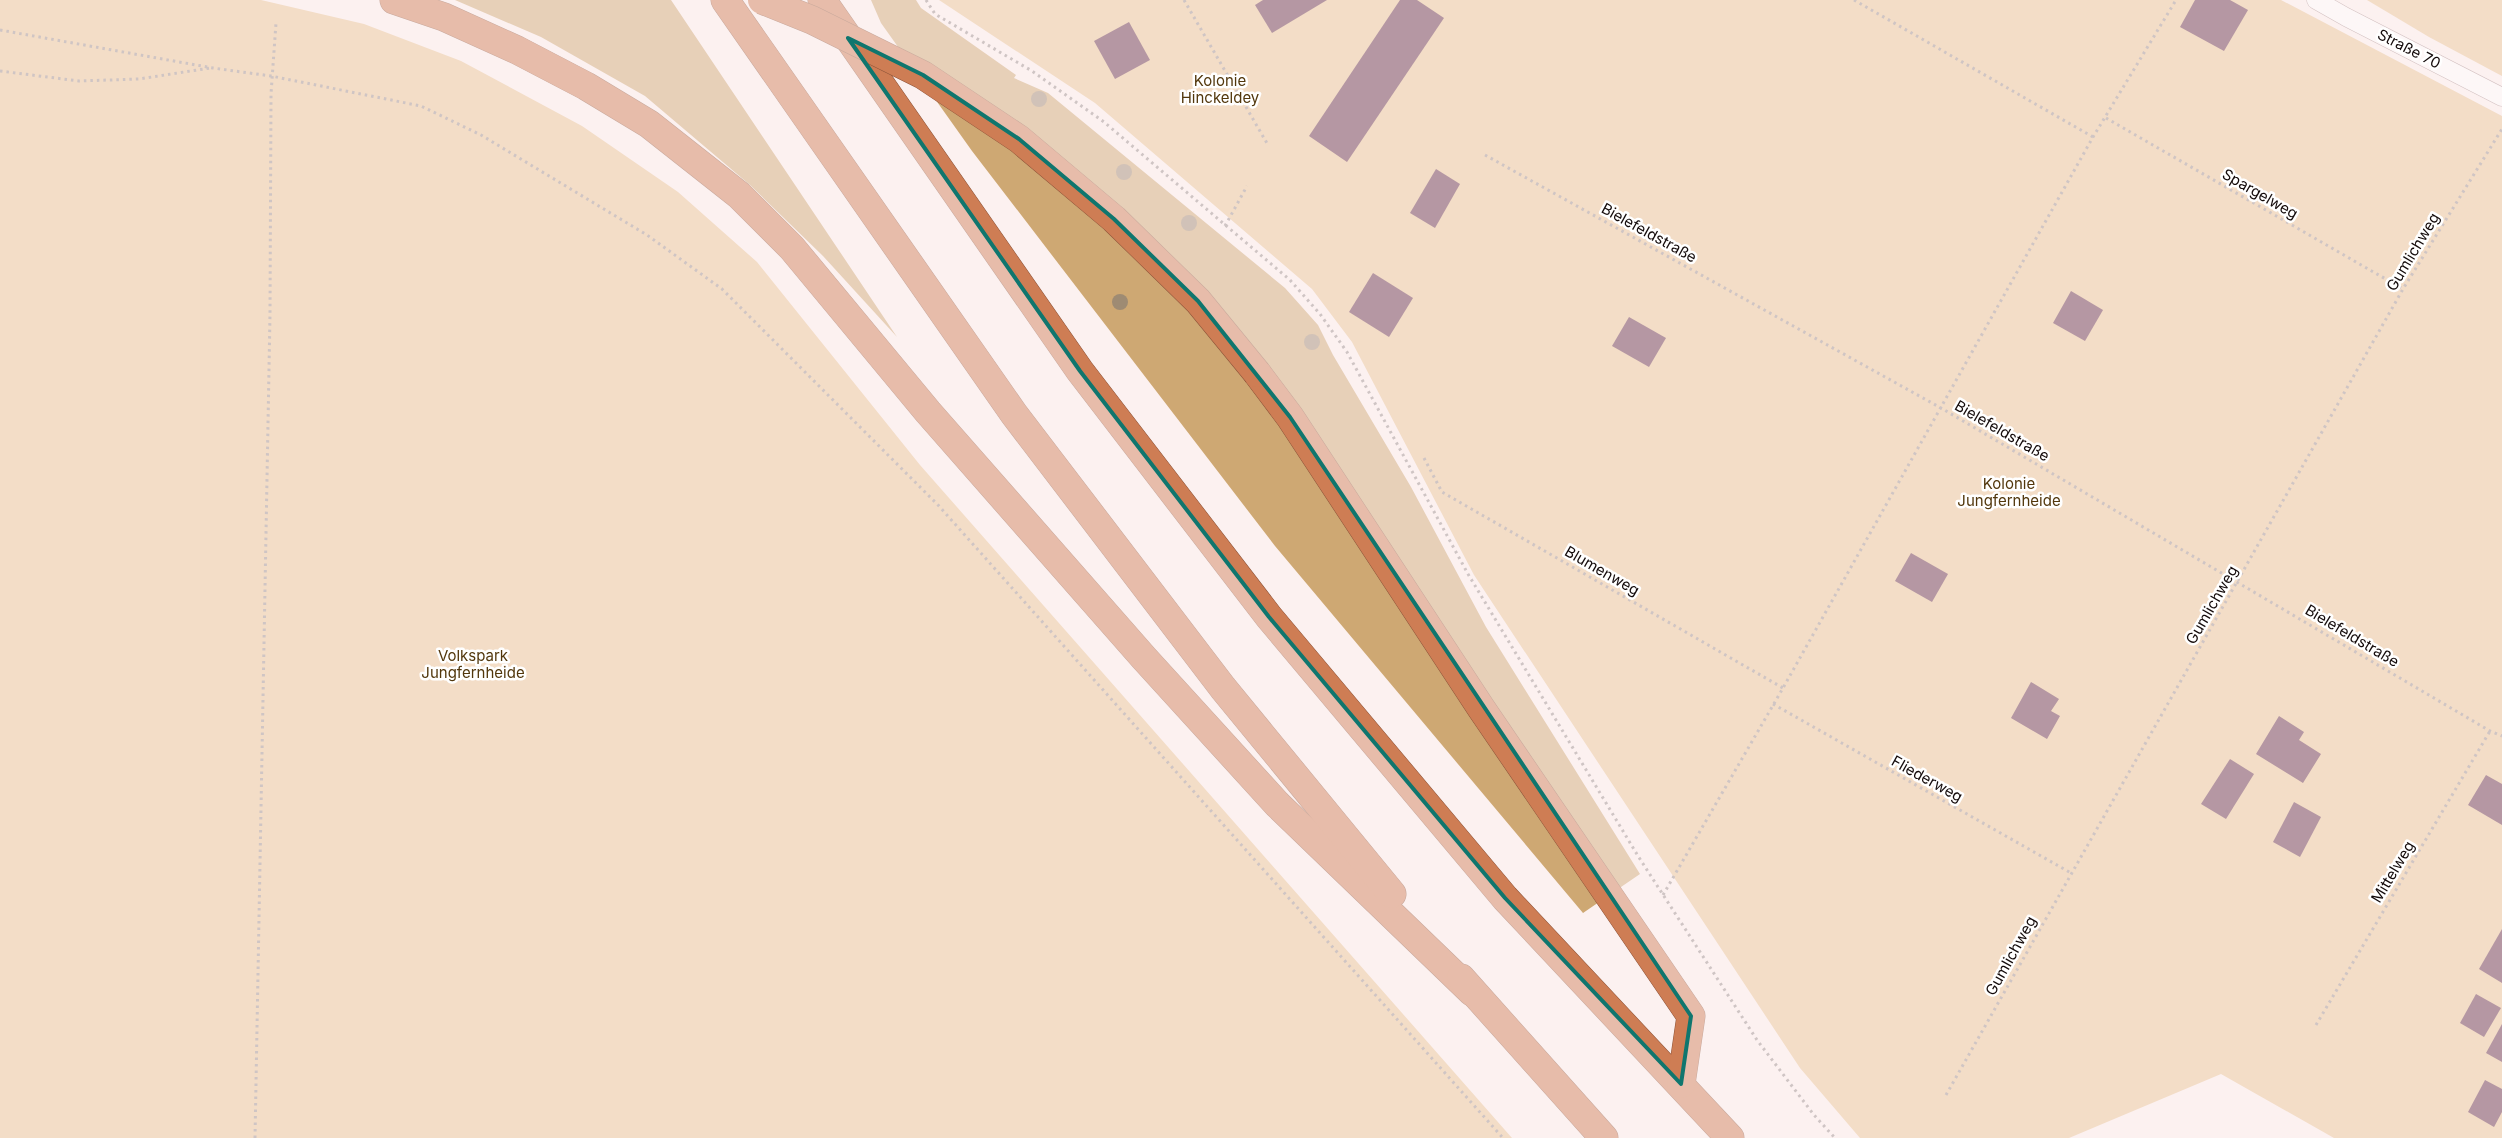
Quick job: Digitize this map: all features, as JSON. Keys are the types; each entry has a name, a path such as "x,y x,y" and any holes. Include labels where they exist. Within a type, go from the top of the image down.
{"highway":[{"path":"394,0 444,17 517,50 586,86 649,124 739,196 792,248 928,412 1144,658 1277,804 1472,992"},
{"path":"725,0 1014,414 1223,688 1472,992 1604,1138"},
{"path":"762,0 812,20 923,75 1019,139 1114,219 1198,301 1257,373 1290,418 1481,708 1691,1016 1681,1084"},
{"path":"822,0 1080,371 1270,617 1505,898 1730,1138"}],"lane":[{"name":"Straße 70","path":"2316,0 2502,96"}],"path":[{"path":"926,0 935,14 1032,71 1104,122 1290,280 1320,314 1347,352 1468,574 1663,895 1757,1040 1814,1115 1834,1138"},
{"path":"1184,0 1268,145"},
{"path":"1854,0 2093,137"},
{"path":"1663,895 1783,688 2093,137 2176,0"},
{"path":"255,1138 270,314 272,76 276,23"},
{"path":"0,30 213,68 272,76 421,106 481,135 647,235 722,289 938,505 1502,1138"},
{"path":"0,70 79,81 140,79 213,68"},
{"name":"Spargelweg","path":"2106,118 2403,289"},
{"name":"Gumlichweg","path":"1946,1095 2071,873 2239,582 2403,289 2502,129"},
{"name":"Bielefeldstraße","path":"1485,155 1941,408 2490,731 2502,736"},
{"path":"1225,226 1247,186"},
{"name":"Blumenweg","path":"1424,458 1442,492 1783,688"},
{"name":"Fliederweg","path":"1773,704 2071,873"},
{"name":"Mittelweg","path":"2316,1025 2490,731"}],"highlighted area":[{"path":"848,38 923,75 1019,139 1114,219 1198,301 1290,417 1691,1016 1681,1084 1505,898 1269,617 1080,371"}],"green space":[{"name":"Volkspark Jungfernheide","path":"0,0 261,0 364,24 461,61 582,126 678,192 757,262 920,465 1512,1138 0,1138"},
{"name":"Kolonie Jungfernheide","path":"939,0 2281,0 2502,116 2502,1138 2334,1138 2221,1074 2069,1138 1860,1138 1800,1068 1474,575 1352,342 1312,289 1095,103"},
{"path":"2367,0 2502,0 2502,76 2429,37"}],"shaded area":[{"path":"455,0 671,0 897,337 823,256 750,185 645,96 541,37"},
{"path":"871,0 916,0 921,8 1016,75 1014,78 1048,93 1285,288 1318,325 1333,355 1411,487 1486,627 1640,874 1583,913 1275,546 972,151 881,23"}],"building":[{"path":"1263,0 1327,0 1272,33 1255,5"},
{"path":"1400,0 1417,0 1444,18 1347,162 1309,136"},
{"path":"2195,0 2230,0 2248,10 2224,51 2180,27"},
{"path":"1129,22 1150,60 1115,79 1094,41"},
{"path":"1436,169 1460,184 1435,228 1410,213"},
{"path":"1373,273 1413,298 1389,337 1349,312"},
{"path":"2071,291 2103,310 2085,341 2053,323"},
{"path":"1629,317 1666,338 1649,367 1612,346"},
{"path":"1911,553 1948,574 1932,602 1895,581"},
{"path":"2031,682 2059,699 2051,711 2060,716 2047,739 2011,718"},
{"path":"2279,716 2304,732 2299,740 2321,754 2303,783 2256,754"},
{"path":"2230,759 2254,774 2226,819 2201,804"},
{"path":"2486,775 2502,784 2502,825 2468,805"},
{"path":"2294,802 2321,817 2300,857 2273,842"},
{"path":"2502,929 2502,983 2479,969"},
{"path":"2476,994 2501,1008 2484,1037 2460,1023"},
{"path":"2502,1024 2502,1062 2486,1053"},
{"path":"2485,1080 2502,1089 2502,1112 2494,1127 2468,1112"}],"park label":[{"name":"Kolonie Hinckeldey","path":"1220,90"}]}
